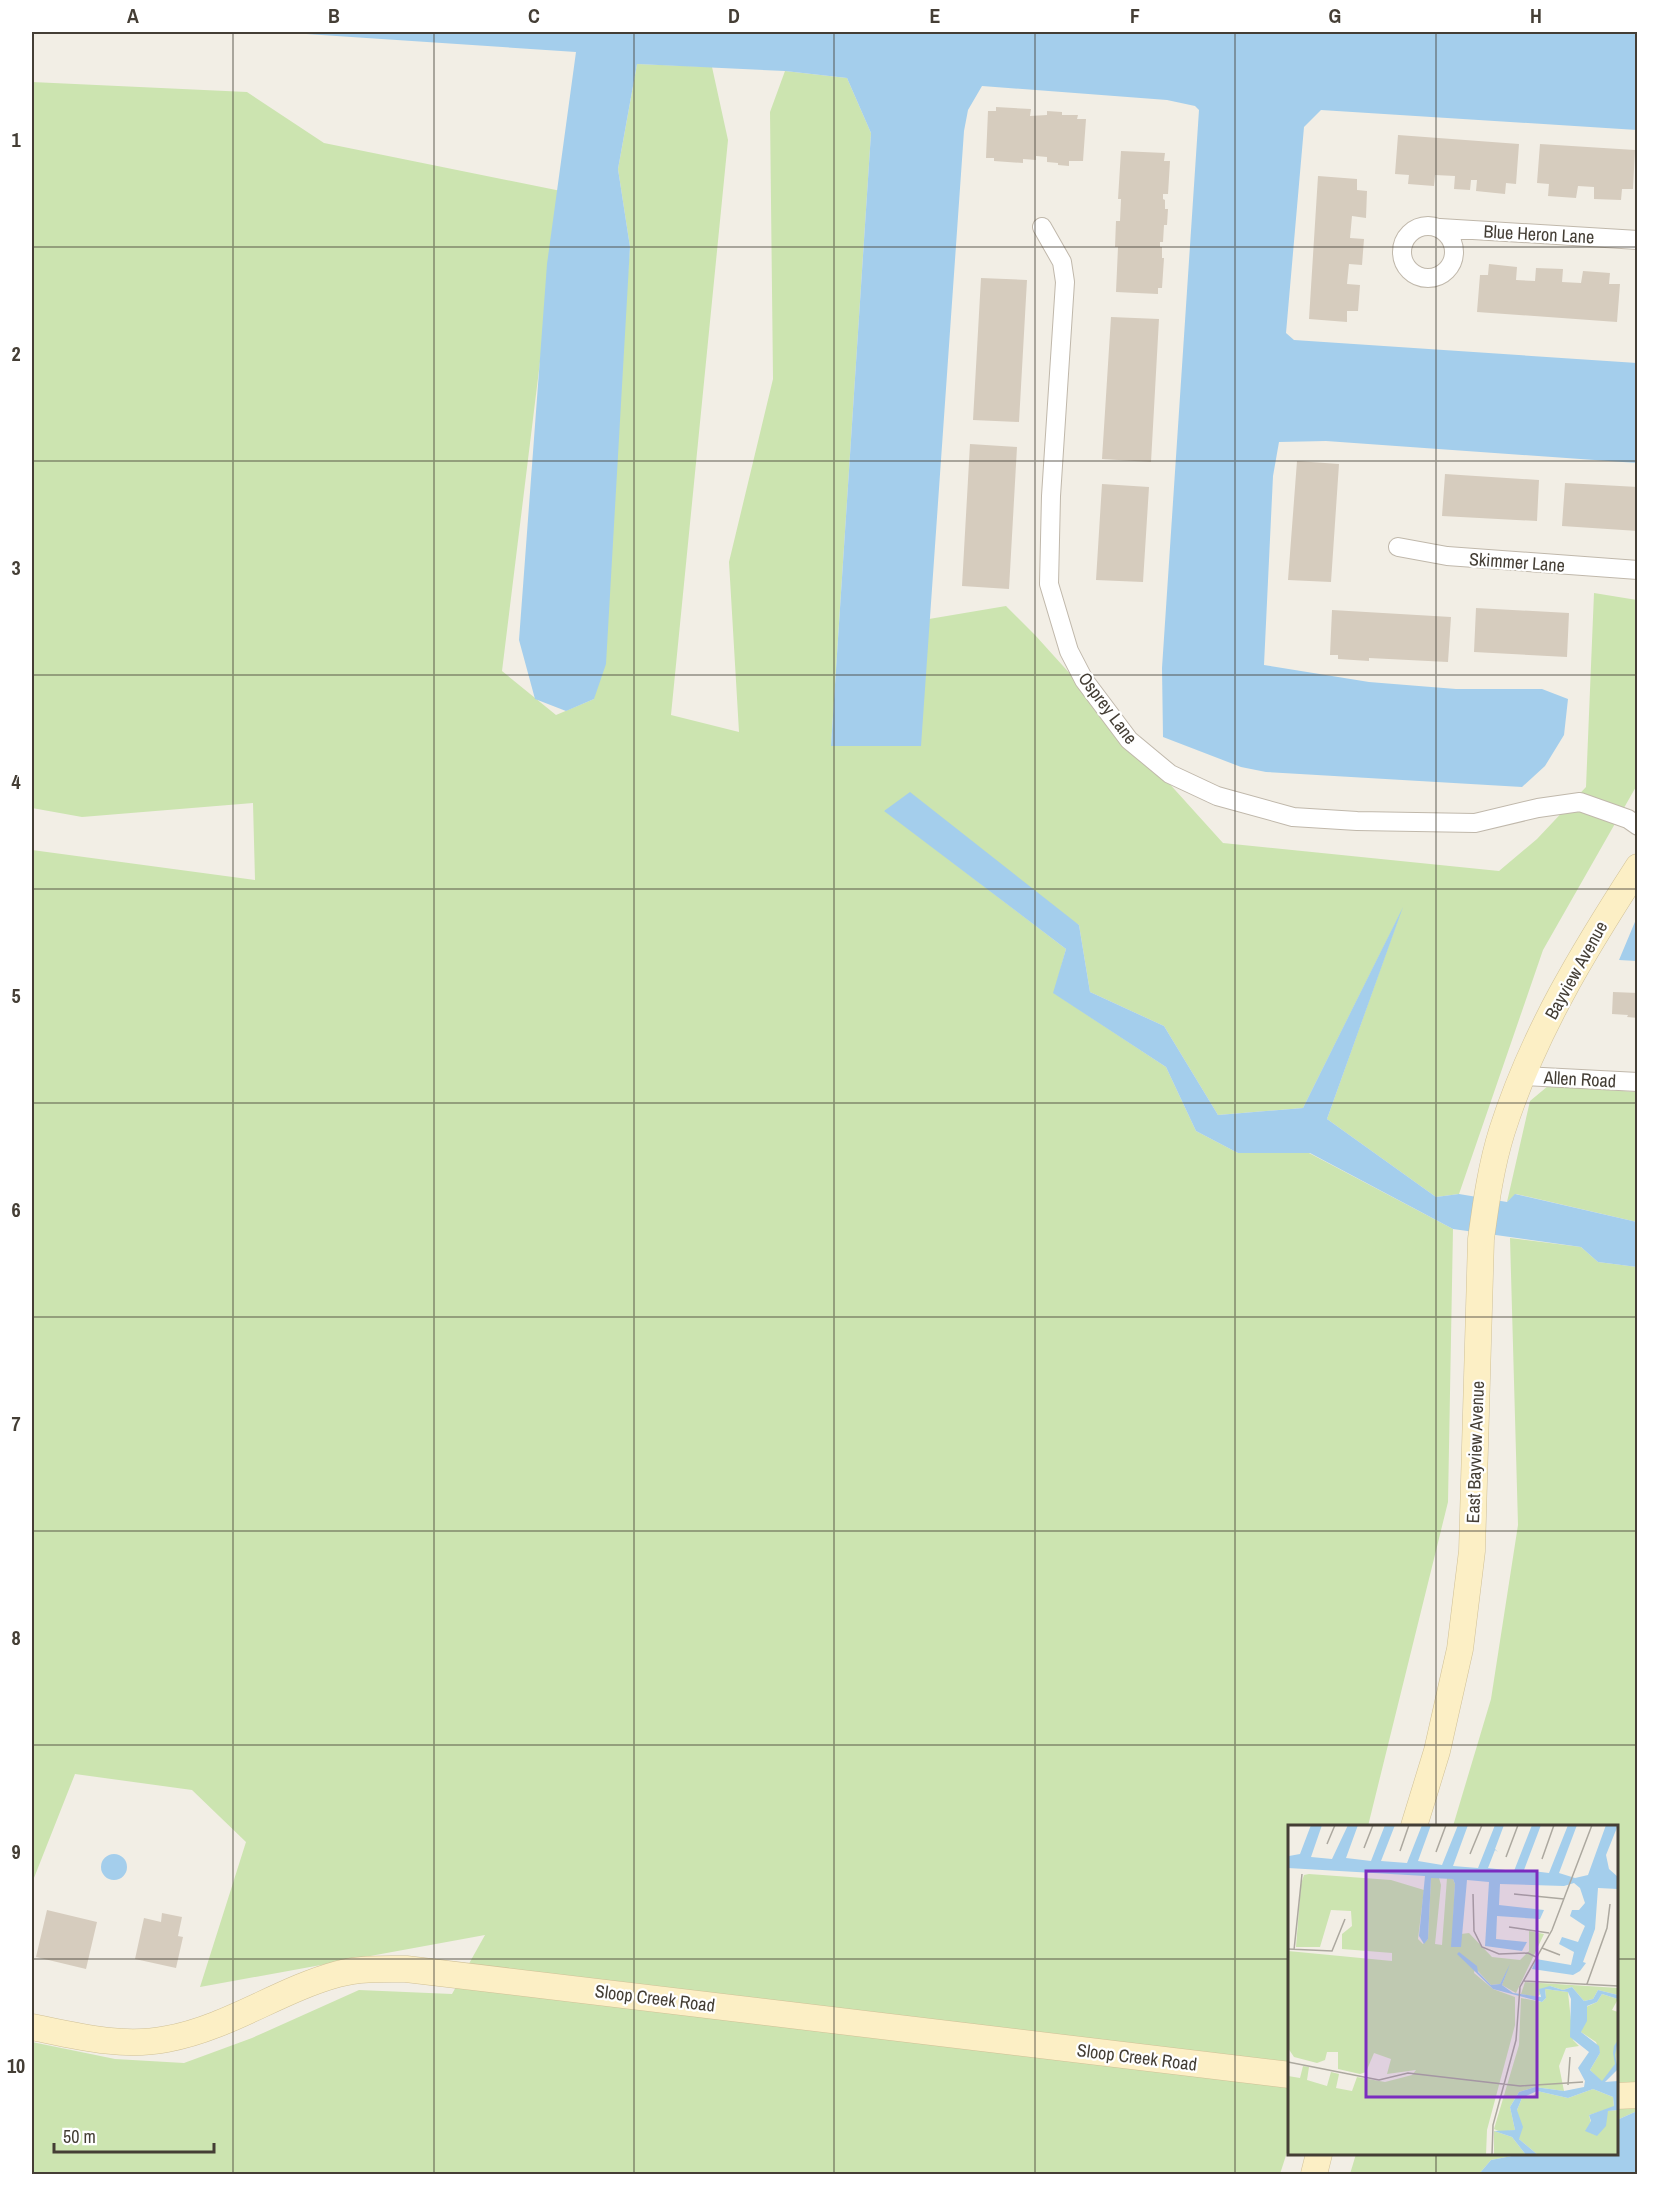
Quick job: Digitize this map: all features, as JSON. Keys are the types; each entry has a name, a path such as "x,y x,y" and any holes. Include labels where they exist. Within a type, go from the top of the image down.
{"street":[{"name":"Osprey Lane","path":"1042,227 1062,262 1065,282 1051,496 1049,584 1069,651 1084,680 1129,740 1170,774 1217,795 1293,817 1357,821 1475,823 1538,808 1580,802 1629,819 1638,826"},
{"name":"Blue Heron Lane","path":"1440,228 1638,240"},
{"name":"Skimmer Lane","path":"1398,548 1447,556 1638,570"},
{"name":"Bayview Avenue","path":"1523,1076 1556,1001 1586,948 1638,867"},
{"name":"Allen Road","path":"1523,1076 1638,1082"},
{"name":"East Bayview Avenue","path":"1415,1825 1437,1750 1460,1649 1472,1551 1482,1239 1487,1197 1502,1132 1523,1076"},
{"name":"Sloop Creek Road","path":"32,2027 84,2038 122,2042 166,2040 200,2031 313,1981 340,1973 373,1969 406,1969 1288,2075"},
{"path":"1618,2096 1638,2095"},
{"path":"1314,2175 1319,2155"}],"green space":[{"path":"637,64 712,67 728,140 671,715 739,732 729,562 773,379 770,112 785,71 847,78 871,133 831,746 920,746 929,619 1006,606 1035,635 1223,843 1499,871 1537,839 1586,787 1594,593 1637,600 1637,785 1543,950 1459,1194 1436,1197 1327,1119 1400,914 1303,1108 1218,1115 1164,1026 1090,992 1079,925 884,810 1066,949 1054,993 1166,1067 1196,1131 1238,1153 1309,1153 1453,1229 1448,1502 1368,1825 1288,1825 1288,2149 1280,2174 32,2174 32,2042 115,2059 184,2063 252,2038 359,1990 452,1994 485,1935 200,1987 246,1842 192,1790 75,1774 32,1883 32,850 255,880 253,803 82,817 32,808 32,82 247,92 324,143 561,191 502,671 556,715 594,699 630,247 618,169"},
{"path":"1548,1086 1637,1092 1637,1222 1516,1194 1507,1202 1530,1101"},
{"path":"1510,1238 1581,1247 1598,1262 1637,1267 1637,2111 1618,2120 1618,1825 1453,1825 1491,1699 1518,1525"},
{"path":"1356,2155 1517,2155 1491,2160 1479,2174 1350,2174"}],"water":[{"path":"276,32 1637,32 1637,130 1321,110 1304,127 1286,333 1294,340 1637,363 1637,463 1326,441 1279,442 1273,476 1264,665 1369,682 1456,689 1542,689 1568,699 1564,735 1545,766 1522,787 1266,772 1241,767 1163,737 1162,668 1199,110 1195,106 1167,100 982,86 968,110 964,131 921,746 831,746 871,133 847,78 785,71 637,64 618,169 630,247 606,664 594,699 566,711 535,699 519,640 547,264 576,52"},
{"path":"910,792 1079,925 1090,992 1164,1026 1218,1115 1303,1108 1403,907 1327,1119 1436,1197 1459,1194 1507,1202 1515,1194 1637,1222 1637,1267 1598,1262 1581,1247 1453,1229 1310,1153 1238,1153 1196,1131 1166,1067 1053,993 1066,949 884,811"},
{"path":"1637,917 1637,961 1619,960"},
{"path":"114,1854 123,1858 127,1867 123,1876 114,1880 105,1876 101,1867 105,1858"},
{"path":"1637,2111 1637,2174 1479,2174 1491,2160 1517,2155 1618,2155 1618,2120"}],"building":[{"path":"996,107 1031,109 1030,116 1047,115 1047,111 1062,112 1062,115 1078,115 1077,119 1086,119 1083,161 1069,161 1069,166 1047,162 1047,157 1036,156 1036,160 1023,159 1023,163 994,161 994,158 986,158 988,111 996,111"},
{"path":"1398,135 1519,144 1516,184 1506,183 1505,194 1476,191 1477,180 1471,180 1470,190 1454,189 1455,176 1435,175 1434,186 1408,184 1409,175 1395,174"},
{"path":"1540,144 1635,150 1633,189 1622,189 1621,200 1594,199 1594,187 1578,186 1576,198 1548,196 1549,184 1537,183"},
{"path":"1121,151 1165,153 1164,161 1170,161 1168,194 1163,194 1165,209 1168,209 1163,242 1160,242 1162,258 1164,258 1162,288 1158,288 1158,294 1116,292 1118,247 1115,247 1116,221 1120,221 1121,199 1118,199"},
{"path":"1318,176 1357,179 1357,190 1367,191 1366,218 1352,216 1350,238 1364,239 1362,265 1349,264 1347,284 1360,285 1358,311 1347,311 1347,322 1309,319"},
{"path":"1489,264 1517,267 1516,280 1535,281 1536,268 1563,269 1562,282 1581,283 1583,271 1610,273 1609,284 1620,284 1617,322 1477,312 1480,275 1488,275"},
{"path":"981,278 1027,280 1019,422 973,420"},
{"path":"1111,317 1159,319 1151,462 1102,459"},
{"path":"970,444 1017,447 1009,589 962,586"},
{"path":"1297,461 1339,464 1331,582 1288,580"},
{"path":"1445,474 1539,480 1537,521 1442,516"},
{"path":"1565,483 1638,487 1638,531 1562,526"},
{"path":"1102,484 1149,487 1143,582 1096,580"},
{"path":"1476,608 1569,613 1567,657 1474,652"},
{"path":"1332,610 1451,617 1448,662 1369,658 1369,661 1338,659 1338,655 1330,655"},
{"path":"1613,992 1638,993 1638,1018 1612,1014"},
{"path":"47,1910 97,1922 86,1969 36,1957"},
{"path":"162,1913 182,1917 178,1936 183,1937 176,1968 135,1959 144,1918 161,1922"}]}
